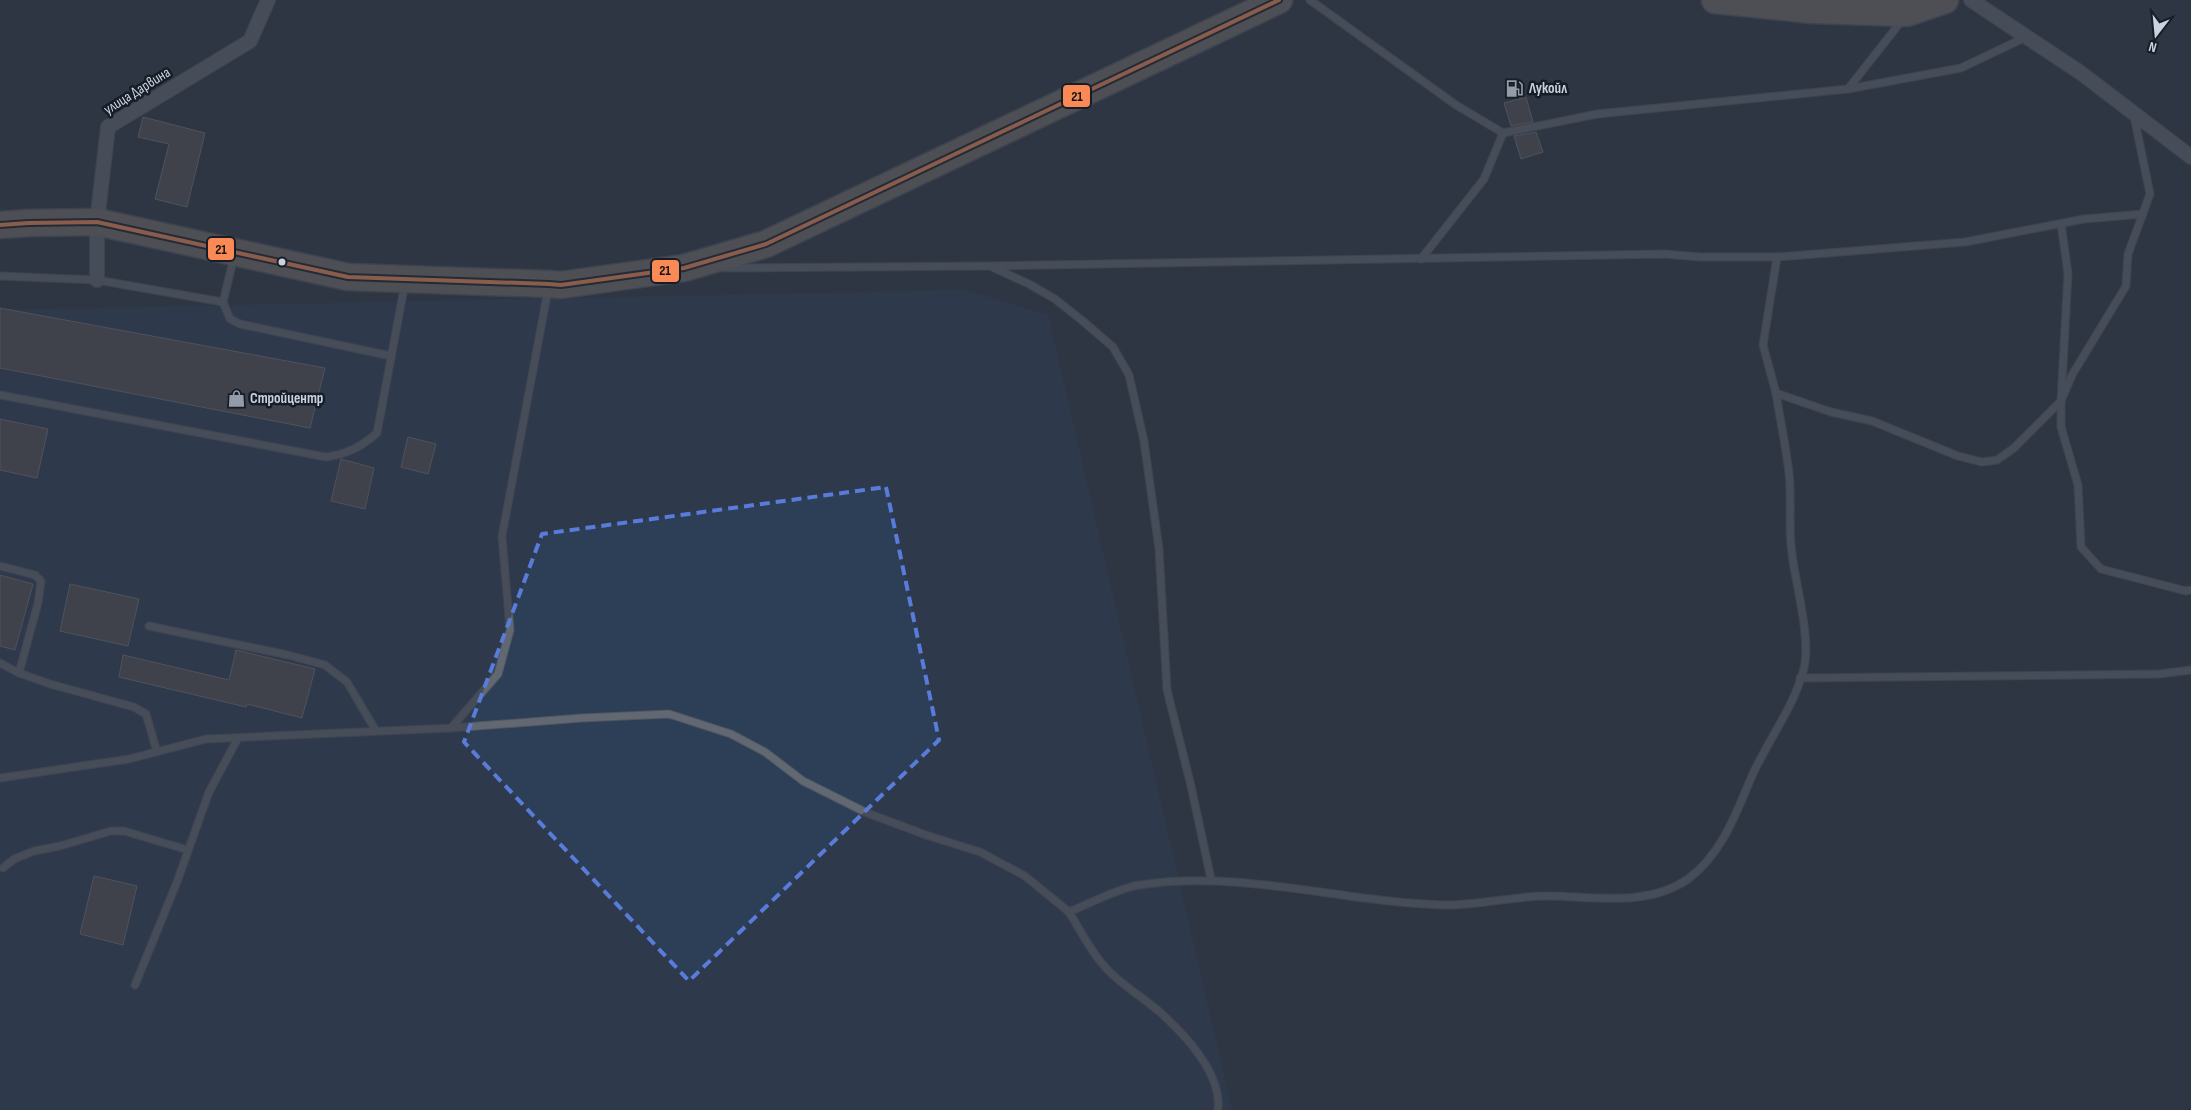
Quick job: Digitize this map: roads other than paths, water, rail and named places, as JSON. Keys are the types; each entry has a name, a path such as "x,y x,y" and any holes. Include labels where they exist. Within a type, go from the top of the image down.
{"highway":[{"path":"0,225 97,222 348,277 561,285 684,268 766,244 1280,0"},
{"path":"1714,0 1812,10 1908,13 1945,0"}],"street":[{"name":"улица Дарвина","path":"97,280 97,222 108,126 250,41 268,0"},
{"path":"1971,0 2081,73 2191,157"}],"lane":[{"path":"1310,0 1456,105 1503,133 1597,114 1848,89 1961,68 2026,37"},
{"path":"1848,89 1908,13"},
{"path":"1776,393 1831,412 1872,420 1958,456 1982,462 1997,460 2014,448 2061,401 2072,375 2126,286 2128,254 2150,194 2134,114"},
{"path":"1421,259 1484,179 1503,133"},
{"path":"684,268 990,266 1664,254 1701,257 1777,257 1966,242 2084,219 2143,214"},
{"path":"2061,224 2068,273 2061,428 2078,485 2081,547 2101,569 2186,591 2191,590"},
{"path":"235,252 223,302 230,319 240,324 391,356"},
{"path":"1069,912 1136,885 1211,879 1446,905 1527,896 1578,896 1618,899 1652,895 1686,880 1708,861 1725,836 1758,761 1773,737 1804,666 1805,638 1791,551 1789,474 1776,393 1763,345 1777,257"},
{"path":"990,266 1029,284 1055,299 1113,347 1129,376 1144,441 1159,549 1166,690 1192,786 1211,879"},
{"path":"0,276 97,280 223,302"},
{"path":"0,395 326,457 342,455 362,446 376,433 405,279"},
{"path":"451,728 498,674 510,630 502,536 549,284"},
{"path":"0,566 35,575 40,581 38,603 19,673"},
{"path":"149,626 288,654 325,665 347,682 376,731"},
{"path":"0,663 19,673 50,684 134,707 146,714 157,752"},
{"path":"1800,678 2159,674 2191,670"},
{"path":"0,778 120,761 206,740 451,728 582,718 669,714 731,734 765,752 803,781 867,813 926,835 980,852 1025,876 1069,912 1100,962 1162,1014 1194,1048 1214,1077 1219,1103 1218,1110"},
{"path":"135,985 209,792 238,738"},
{"path":"3,868 14,859 34,851 60,846 111,831 124,831 188,850"}],"place":[{"name":"Лукойл","path":"1515,88"},
{"name":"Стройцентр","path":"236,398"}]}
